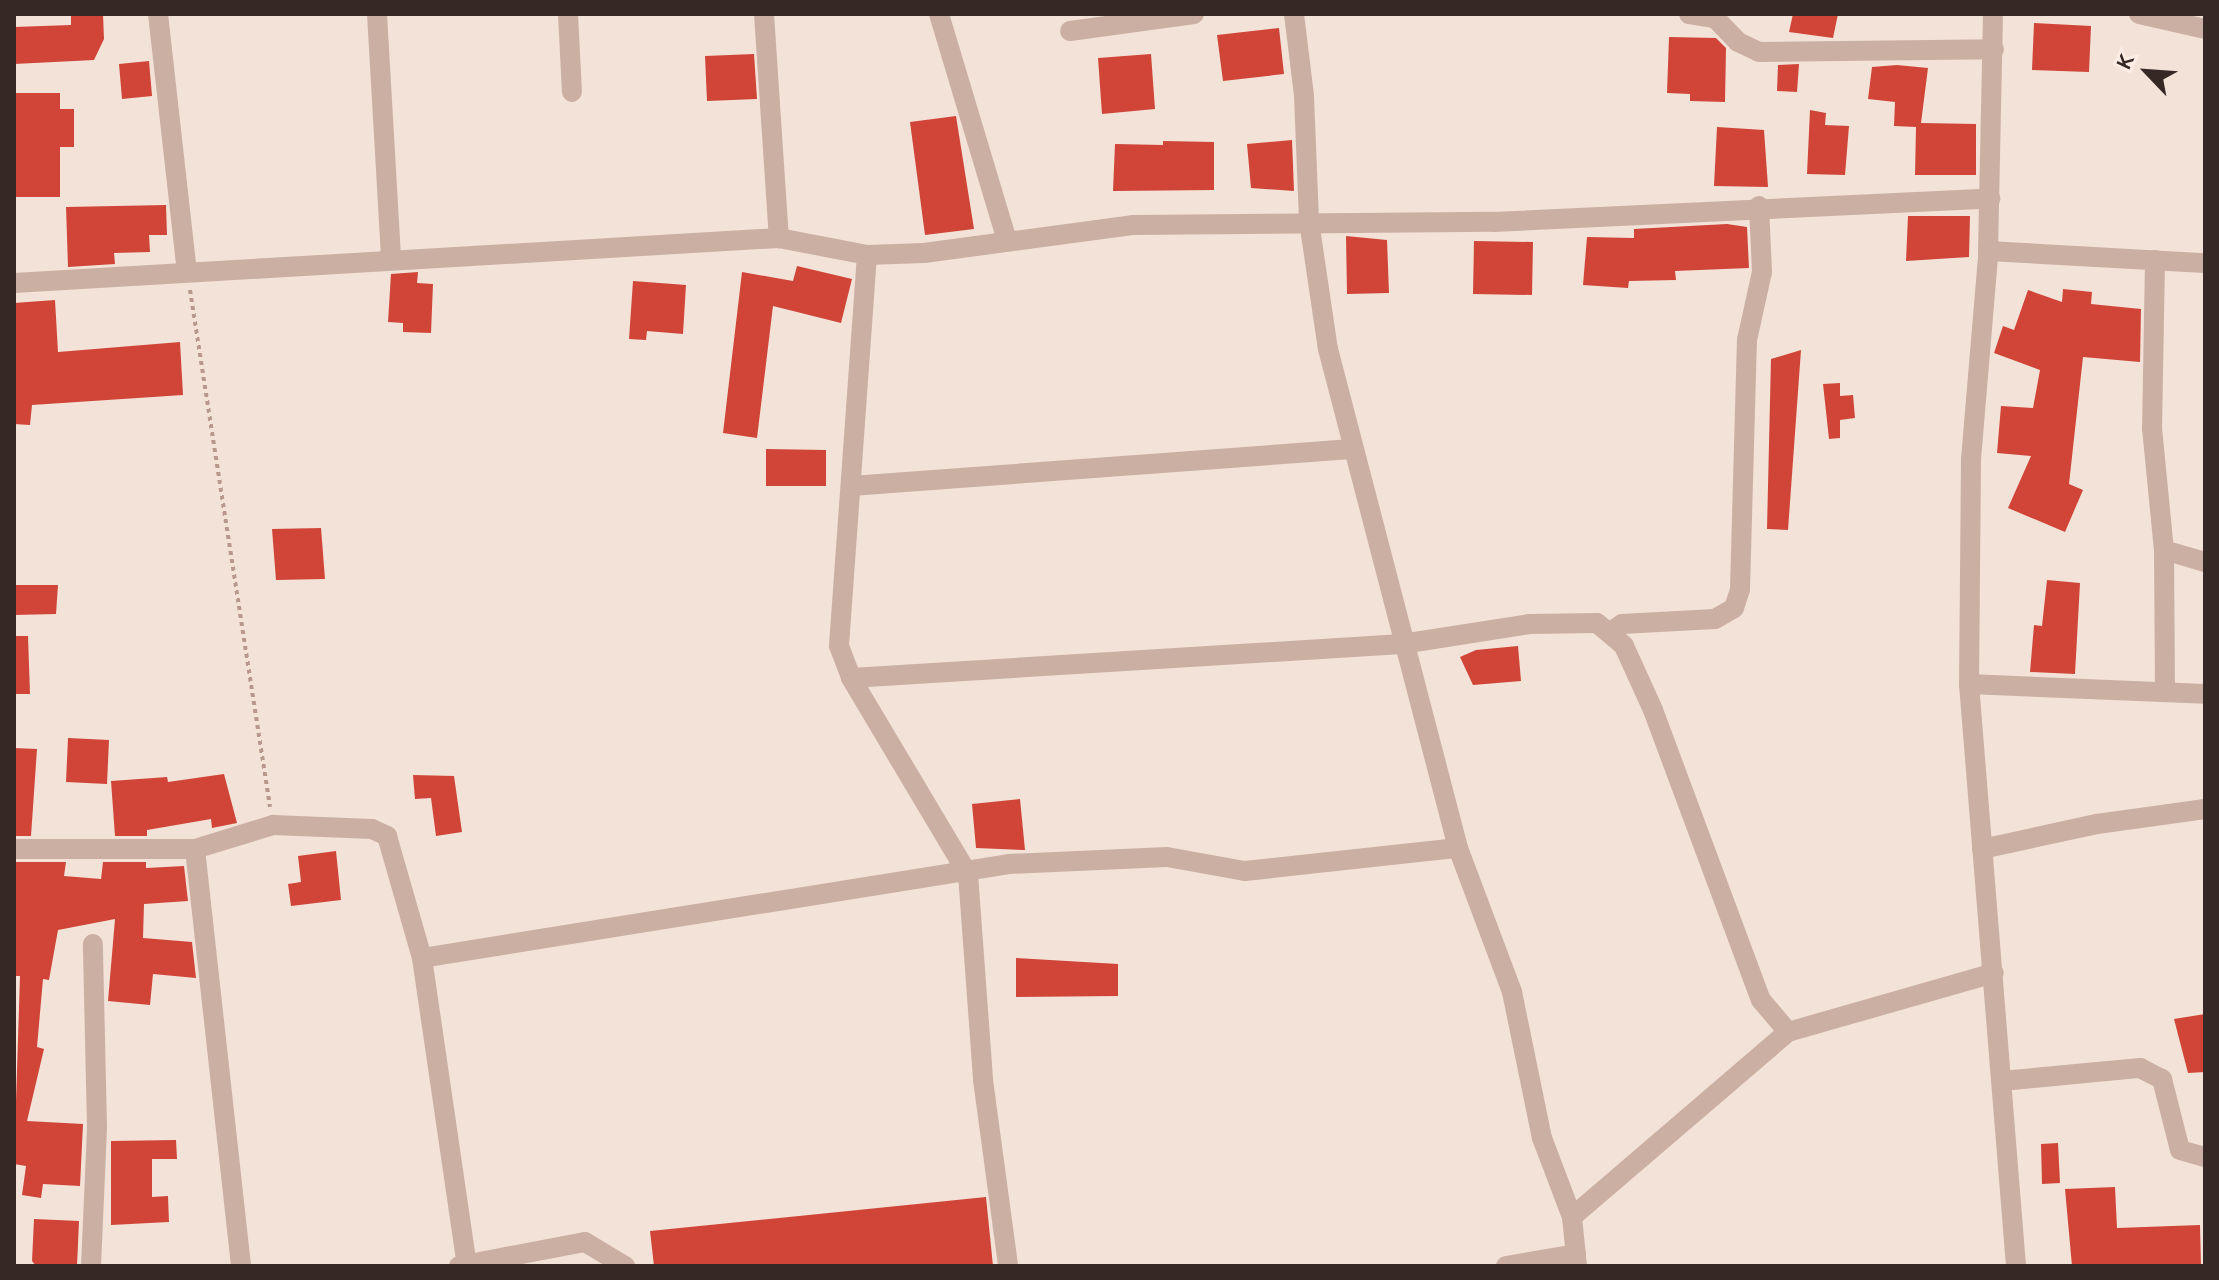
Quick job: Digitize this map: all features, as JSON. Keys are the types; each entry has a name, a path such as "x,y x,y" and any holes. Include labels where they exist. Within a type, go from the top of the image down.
{"street":[{"path":"158,14 187,271"},
{"path":"377,14 391,258"},
{"path":"568,14 572,92"},
{"path":"764,14 779,238"},
{"path":"939,14 1007,240"},
{"path":"1070,31 1194,14"},
{"path":"1294,14 1304,96 1309,221 1328,349 1402,644 1458,848 1512,992 1542,1138 1572,1217 1577,1260 1506,1266"},
{"path":"1689,14 1715,18 1738,42 1759,52 1994,49"},
{"path":"1993,14 1988,251 1971,460 1969,684 2016,1266"},
{"path":"2139,14 2205,29"},
{"path":"14,283 391,258 779,238 867,255 924,253 1134,225 1309,221 1494,222 1759,206 1990,199"},
{"path":"1612,631 1622,624 1715,619 1734,608 1740,589 1747,340 1762,272 1759,206"},
{"path":"1988,251 2205,263"},
{"path":"867,255 839,646 851,678 968,874 983,1080 1008,1266"},
{"path":"2155,260 2152,428 2164,550 2165,692"},
{"path":"851,486 1352,449"},
{"path":"2164,550 2205,562"},
{"path":"851,678 1402,644 1529,624 1597,623 1612,631 1653,710 1761,1000 1788,1032"},
{"path":"1969,684 2205,694"},
{"path":"1982,849 2097,824 2205,809"},
{"path":"14,849 195,849 273,825 372,829 387,836 422,958 463,1265 585,1242 625,1266"},
{"path":"422,958 968,874 1009,864 1167,857 1245,871 1458,848"},
{"path":"195,849 241,1266"},
{"path":"91,1266 97,1127 93,944"},
{"path":"1572,1217 1788,1032 1994,973"},
{"path":"2002,1081 2140,1068 2162,1079 2180,1150 2205,1157"}],"path":[{"path":"187,271 273,825"}],"building":[{"path":"71,14 103,14 104,39 94,60 14,64 14,27 71,25"},
{"path":"1793,14 1838,14 1833,38 1789,32"},
{"path":"2034,23 2091,26 2089,72 2032,70"},
{"path":"1279,28 1284,74 1223,81 1217,35"},
{"path":"1669,37 1716,38 1726,48 1725,102 1690,101 1690,94 1667,93"},
{"path":"754,54 757,99 707,101 705,56"},
{"path":"1151,54 1155,109 1102,114 1098,58"},
{"path":"149,61 152,96 122,99 119,64"},
{"path":"1799,64 1797,92 1777,91 1778,65"},
{"path":"1897,65 1928,68 1921,123 1976,124 1976,175 1915,175 1916,127 1894,126 1895,102 1868,99 1872,67"},
{"path":"14,93 60,93 60,109 74,109 74,147 60,147 60,197 14,197"},
{"path":"1810,110 1826,113 1825,125 1849,126 1845,175 1807,174"},
{"path":"956,116 974,229 925,235 910,122"},
{"path":"1717,127 1764,130 1768,187 1714,186"},
{"path":"1292,140 1294,191 1251,188 1247,144"},
{"path":"1163,141 1214,142 1214,190 1113,191 1115,144 1163,145"},
{"path":"166,205 167,235 149,235 150,252 114,253 115,264 68,267 66,207"},
{"path":"1908,216 1970,216 1969,257 1906,261"},
{"path":"1727,224 1747,227 1749,268 1675,271 1676,280 1629,281 1628,288 1583,285 1587,237 1634,238 1634,229"},
{"path":"1346,236 1387,240 1389,293 1347,294"},
{"path":"1474,241 1533,242 1532,295 1473,294"},
{"path":"797,266 852,279 841,323 773,306 757,438 723,433 742,272 793,281"},
{"path":"418,272 417,283 433,284 431,333 403,332 403,323 388,322 391,274"},
{"path":"633,281 686,285 683,334 647,331 646,340 629,339"},
{"path":"2063,289 2092,292 2091,304 2141,309 2140,362 2083,357 2069,484 2083,490 2065,532 2008,508 2031,456 1997,453 2001,406 2033,408 2040,370 1994,353 2003,326 2014,330 2028,290 2062,302"},
{"path":"55,300 58,352 180,342 183,395 32,405 30,425 14,424 14,303"},
{"path":"1801,350 1788,530 1767,529 1771,359"},
{"path":"1840,383 1840,396 1853,395 1855,418 1840,420 1840,438 1829,439 1823,384"},
{"path":"766,449 826,450 826,486 766,486"},
{"path":"321,528 325,579 276,580 272,529"},
{"path":"2047,580 2080,583 2075,674 2030,672 2034,625 2042,626"},
{"path":"14,585 58,585 56,614 14,615"},
{"path":"14,636 28,636 30,694 14,694"},
{"path":"1518,646 1521,681 1473,685 1460,657 1476,650"},
{"path":"68,738 109,740 107,784 66,782"},
{"path":"14,748 37,749 31,836 14,836"},
{"path":"224,774 237,823 212,828 211,819 147,830 147,836 115,836 111,781 167,777 168,782"},
{"path":"413,775 454,776 462,832 436,836 431,798 415,799"},
{"path":"1020,799 1025,850 976,848 972,804"},
{"path":"336,851 341,900 291,906 288,884 301,882 298,856"},
{"path":"14,862 66,862 64,876 101,879 103,862 146,862 146,868 184,866 188,901 144,904 143,938 192,942 196,978 153,974 150,1005 108,1001 115,919 58,930 49,980 43,979 37,1047 44,1049 27,1121 83,1124 80,1186 43,1184 41,1198 22,1195 26,1166 14,1164 20,976 14,976"},
{"path":"1016,958 1118,964 1118,996 1016,997"},
{"path":"2205,1014 2205,1072 2188,1073 2174,1019"},
{"path":"176,1140 177,1159 152,1159 152,1197 168,1196 169,1222 111,1225 111,1141"},
{"path":"2058,1143 2060,1183 2042,1184 2041,1144"},
{"path":"2115,1187 2117,1228 2200,1225 2201,1266 2072,1266 2065,1189"},
{"path":"986,1197 993,1266 654,1266 650,1231"},
{"path":"34,1219 79,1221 77,1266 36,1266 32,1261"}]}
